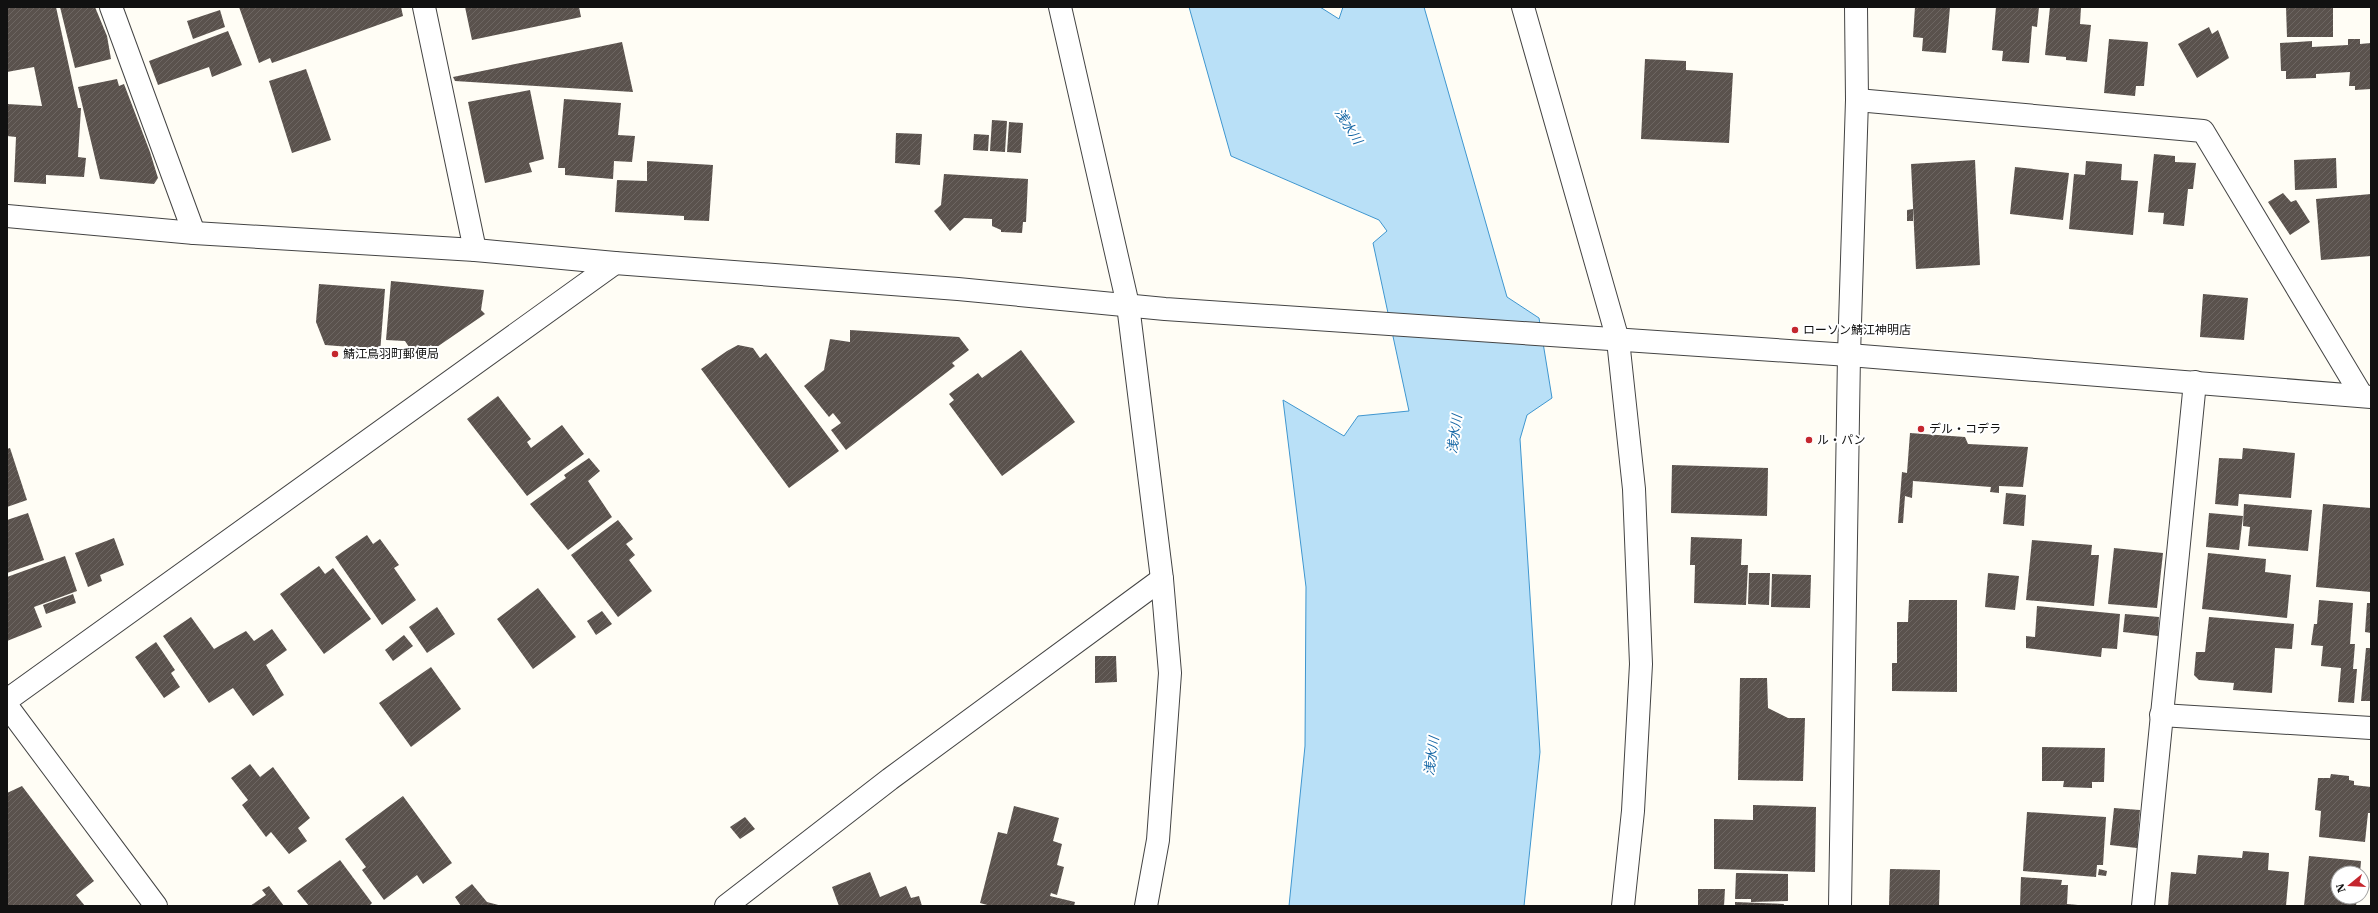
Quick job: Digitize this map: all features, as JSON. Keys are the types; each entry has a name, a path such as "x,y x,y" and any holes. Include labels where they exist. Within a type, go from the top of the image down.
{"street":[{"path":"111,7 194,233"},
{"path":"424,7 475,250"},
{"path":"1060,7 1128,304 1162,579 1170,673 1158,840 1146,906"},
{"path":"1523,7 1618,340 1634,489 1641,664 1633,811 1623,906"},
{"path":"1840,906 1849,355 1857,100 1856,7"},
{"path":"1857,100 2203,131 2367,396"},
{"path":"7,216 194,233 475,250 615,263 958,289 1128,304 1165,309 1849,355 2367,396"},
{"path":"7,700 615,263"},
{"path":"2143,906 2195,382"},
{"path":"726,906 890,779 1162,579"},
{"path":"7,706 156,906"},
{"path":"2161,715 2371,728"}],"water":[{"name":"浅水川","path":"1189,7 1320,7 1339,19 1343,7 1424,7 1507,297 1539,318 1552,398 1527,415 1520,439 1540,752 1524,906 1289,906 1305,746 1306,587 1283,400 1344,436 1358,416 1409,411 1373,243 1387,231 1379,220 1231,156"}],"building":[{"path":"7,7 56,7 78,108 81,108 78,157 86,158 84,177 46,175 46,184 14,182 16,137 7,136 7,104 42,106 34,67 7,72"},
{"path":"60,7 95,7 107,36 111,59 75,68"},
{"path":"239,7 401,7 403,16 272,63 270,58 259,63"},
{"path":"465,7 579,7 581,17 472,40"},
{"path":"1915,7 1950,7 1946,53 1922,51 1923,38 1913,37"},
{"path":"1996,7 2039,7 2037,27 2032,26 2029,63 2002,61 2003,51 1992,50"},
{"path":"2050,7 2081,7 2080,24 2091,25 2087,62 2066,60 2066,57 2045,55"},
{"path":"2286,7 2333,7 2333,37 2287,37"},
{"path":"220,10 225,27 193,39 187,21"},
{"path":"2209,27 2212,34 2218,30 2229,58 2197,78 2178,44"},
{"path":"228,31 242,65 212,77 209,67 158,85 149,61"},
{"path":"2109,39 2148,42 2144,86 2136,86 2135,96 2104,93"},
{"path":"2348,39 2360,39 2360,44 2371,43 2371,89 2355,90 2355,86 2349,86 2350,72 2316,74 2316,78 2286,79 2286,71 2281,71 2280,43 2312,41 2312,47 2348,45"},
{"path":"622,42 633,92 455,81 453,77"},
{"path":"1645,59 1686,61 1686,70 1733,73 1729,143 1641,139"},
{"path":"306,69 331,140 292,153 269,81"},
{"path":"117,79 119,86 124,84 150,152 158,178 154,184 100,179 78,87"},
{"path":"530,90 544,159 529,163 532,172 485,183 468,102"},
{"path":"564,99 621,103 618,135 635,136 632,162 614,161 613,179 565,175 565,168 558,168"},
{"path":"992,120 1007,121 1005,152 990,151"},
{"path":"1009,122 1023,123 1021,153 1007,152"},
{"path":"896,133 922,134 920,165 895,163"},
{"path":"974,134 989,135 988,151 973,150"},
{"path":"2154,154 2175,156 2175,162 2196,163 2193,189 2188,189 2184,226 2163,224 2164,213 2148,212"},
{"path":"2336,158 2337,188 2295,190 2294,160"},
{"path":"1975,160 1980,265 1916,269 1911,164"},
{"path":"647,161 713,165 709,221 684,220 684,216 615,212 617,180 647,181"},
{"path":"2086,161 2122,164 2121,180 2138,181 2133,235 2069,229 2074,174 2085,175"},
{"path":"2015,167 2069,173 2063,220 2010,214"},
{"path":"944,174 1028,179 1026,222 1023,222 1022,233 1001,232 1001,230 992,226 992,219 964,218 950,231 934,211 941,205"},
{"path":"2283,193 2291,202 2296,200 2310,222 2290,235 2268,202"},
{"path":"2371,194 2371,256 2321,260 2316,199"},
{"path":"1913,209 1913,221 1907,221 1907,210"},
{"path":"391,281 484,290 481,310 485,314 434,349 431,345 415,356 405,341 386,340"},
{"path":"319,284 385,289 380,353 364,353 363,348 325,345 316,322"},
{"path":"2203,294 2248,298 2244,340 2200,337"},
{"path":"850,330 959,337 969,350 952,363 955,366 846,450 831,430 841,423 833,413 829,417 804,386 824,370 830,339 850,342"},
{"path":"738,345 753,348 760,358 766,353 839,451 789,488 701,369"},
{"path":"1021,350 1075,422 1002,476 949,404 954,400 949,394 978,373 982,378"},
{"path":"498,396 531,439 527,442 531,448 562,425 584,454 527,496 467,419"},
{"path":"1910,433 1965,437 1968,444 2028,447 2023,487 1999,486 1999,493 1990,492 1991,487 1913,481 1912,498 1905,496 1903,523 1898,523 1902,472 1907,473"},
{"path":"10,448 27,500 7,507 7,449"},
{"path":"2243,448 2295,453 2291,498 2239,494 2238,506 2215,504 2219,458 2242,459"},
{"path":"589,458 600,471 588,481 612,517 568,550 530,504 566,478 564,475"},
{"path":"1672,465 1768,468 1767,516 1671,513"},
{"path":"2006,493 2026,495 2024,526 2003,524"},
{"path":"2244,504 2312,510 2308,551 2248,546 2250,527 2243,526"},
{"path":"2323,504 2371,508 2371,592 2316,587"},
{"path":"28,513 44,560 7,573 7,520"},
{"path":"2209,513 2243,516 2239,550 2206,547"},
{"path":"618,520 633,539 626,544 635,555 629,560 652,591 618,617 571,555"},
{"path":"367,535 373,544 380,539 399,565 394,568 416,600 382,625 335,557"},
{"path":"1691,537 1742,539 1741,565 1748,565 1746,605 1694,603 1695,565 1690,565"},
{"path":"114,538 124,565 100,575 102,581 88,587 75,553"},
{"path":"2032,540 2092,545 2091,555 2099,555 2094,606 2026,600"},
{"path":"2114,548 2163,553 2157,608 2108,604"},
{"path":"2208,553 2266,559 2265,572 2291,575 2287,618 2202,609"},
{"path":"65,556 77,591 34,607 42,627 7,641 7,577"},
{"path":"319,566 325,574 333,568 371,619 324,654 280,594"},
{"path":"1749,573 1770,573 1769,605 1748,604"},
{"path":"1988,573 2019,576 2015,610 1985,607"},
{"path":"1772,574 1811,575 1810,608 1771,607"},
{"path":"538,588 576,637 533,669 497,619"},
{"path":"73,594 76,603 46,614 43,605"},
{"path":"1909,600 1957,600 1957,692 1892,691 1892,663 1897,663 1897,622 1908,622"},
{"path":"2319,600 2353,603 2350,644 2355,644 2353,669 2357,669 2354,703 2338,702 2341,668 2321,666 2323,646 2311,645 2314,624 2317,624"},
{"path":"2367,603 2371,603 2371,633 2365,632"},
{"path":"2037,606 2120,614 2117,649 2102,648 2101,657 2026,648 2026,636 2035,637"},
{"path":"437,607 455,634 427,653 409,627"},
{"path":"602,611 612,624 596,635 587,621"},
{"path":"2125,614 2159,617 2158,636 2123,632"},
{"path":"191,617 214,649 246,631 254,641 272,629 287,650 266,665 284,695 253,716 233,688 209,703 163,636"},
{"path":"2209,617 2294,624 2292,649 2275,648 2272,693 2233,690 2234,683 2199,680 2194,675 2196,652 2205,652"},
{"path":"404,635 413,646 393,661 385,650"},
{"path":"156,642 175,670 171,673 180,687 164,698 135,657"},
{"path":"2366,648 2371,648 2371,701 2361,701"},
{"path":"1095,656 1116,656 1117,682 1095,683"},
{"path":"431,667 461,709 411,747 379,703"},
{"path":"1740,678 1767,678 1768,708 1788,718 1805,718 1803,781 1738,780"},
{"path":"2042,747 2105,748 2104,782 2092,782 2092,788 2063,787 2064,781 2042,781"},
{"path":"250,764 260,777 273,767 310,818 298,828 307,841 289,854 271,832 266,837 242,805 248,800 231,778"},
{"path":"2331,774 2349,776 2349,780 2354,781 2354,785 2371,787 2371,813 2368,813 2365,842 2319,837 2321,811 2315,810 2318,778 2330,778"},
{"path":"22,786 94,881 76,895 85,906 7,906 7,793"},
{"path":"403,796 452,863 423,884 417,875 384,900 362,870 366,867 345,839"},
{"path":"1753,805 1816,807 1815,872 1714,869 1714,819 1753,820"},
{"path":"1014,806 1059,818 1053,841 1062,844 1057,865 1064,867 1057,895 1051,893 1050,896 1075,902 1074,906 991,906 980,903 998,832 1007,834"},
{"path":"2114,808 2140,810 2137,848 2110,845"},
{"path":"2027,812 2106,817 2103,865 2097,865 2096,877 2023,871"},
{"path":"745,817 755,829 740,839 730,827"},
{"path":"2243,851 2269,853 2268,870 2289,872 2286,906 2168,906 2171,872 2196,874 2198,855 2242,858"},
{"path":"2309,856 2361,861 2361,865 2330,865 2330,905 2356,906 2304,906"},
{"path":"340,860 372,903 369,906 309,906 297,891"},
{"path":"1890,869 1940,870 1939,906 1889,906"},
{"path":"2099,869 2107,871 2106,876 2098,875"},
{"path":"870,872 880,897 906,886 911,898 919,896 922,906 839,906 832,887"},
{"path":"1736,873 1788,874 1788,901 1751,902 1751,899 1735,899"},
{"path":"2021,877 2062,880 2061,885 2068,885 2067,904 2089,906 2020,906"},
{"path":"472,884 487,902 502,906 461,906 455,897"},
{"path":"269,886 284,906 250,906 266,895 262,890"},
{"path":"1698,889 1725,889 1724,906 1698,906"},
{"path":"1735,902 1784,904 1784,906 1735,906"}],"place":[{"name":"ローソン鯖江神明店","path":"1795,330"},
{"name":"鯖江鳥羽町郵便局","path":"335,354"},
{"name":"デル・コデラ","path":"1921,429"},
{"name":"ル・パン","path":"1809,440"}]}
